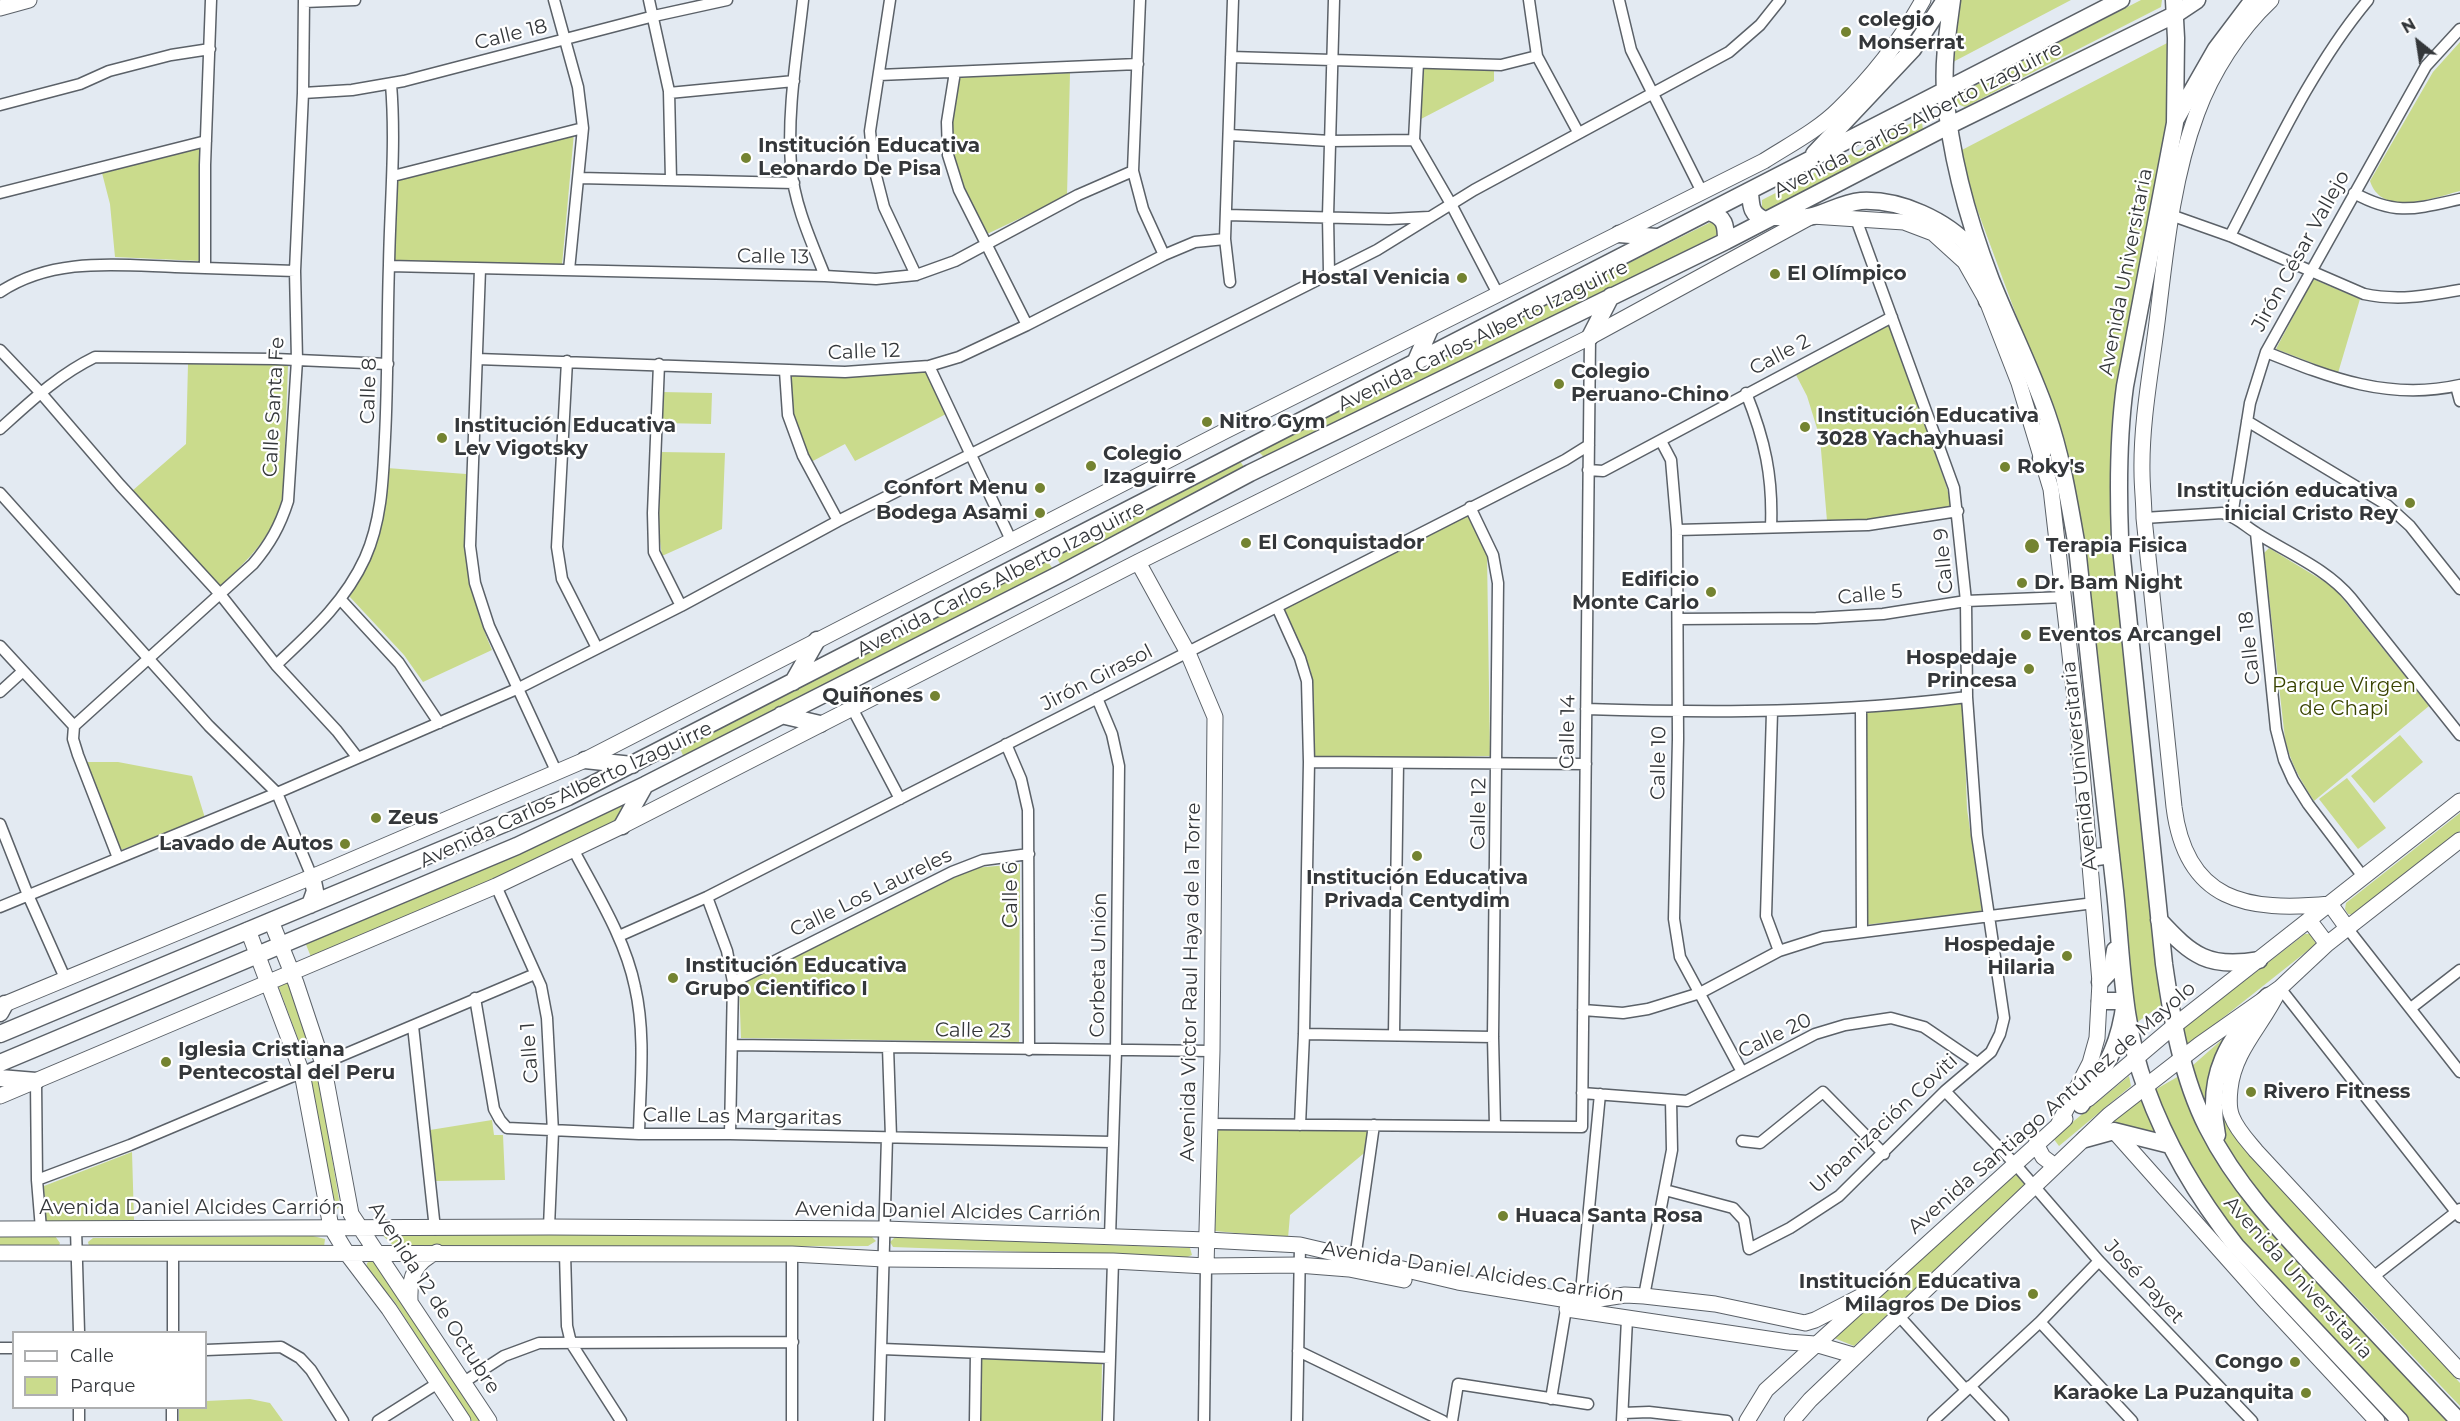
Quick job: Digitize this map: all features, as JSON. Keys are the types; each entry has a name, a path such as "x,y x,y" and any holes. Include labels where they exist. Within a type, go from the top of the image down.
{"main road":[{"path":"1805,164 1913,49 1945,0"},
{"name":"Avenida Universitaria","path":"1952,0 1947,35 1945,90 1951,140 1963,190 1991,280 2023,349 2048,417 2063,468 2076,547 2125,1001 2145,1088 2170,1145 2204,1205 2281,1306 2363,1394 2400,1421"},
{"name":"Avenida Carlos Alberto Izaguirre","path":"0,1034 568,797 2121,0"},
{"name":"Avenida Carlos Alberto Izaguirre","path":"0,1063 517,846 645,785 1062,573 1250,473 1726,241 2175,7 2197,0"},
{"path":"2175,123 2217,47 2253,0"},
{"name":"Avenida Universitaria","path":"2175,7 2175,123 2164,213 2125,386 2118,474 2120,538 2159,920 2174,1026 2207,1127 2241,1183 2261,1209 2459,1421"},
{"path":"1864,100 1867,78"},
{"path":"1812,216 1835,185"},
{"path":"1750,192 1752,210 1755,215 1769,219 1812,216 1839,205 1861,201 1884,202 1912,210 1948,228 1972,249 1991,280 1987,301"},
{"path":"1709,212 1719,215 1726,225 1726,241"},
{"path":"1619,234 1657,237"},
{"path":"1590,337 1611,296"},
{"path":"1414,363 1429,331"},
{"path":"2041,459 2048,417"},
{"path":"1238,452 1245,452 1252,456 1253,465 1250,473"},
{"path":"793,682 817,640"},
{"path":"781,715 820,724"},
{"path":"671,745 668,755 678,769"},
{"path":"585,760 633,765"},
{"path":"622,826 645,785"},
{"path":"505,822 516,828 518,832 517,846"},
{"path":"2090,858 2111,855"},
{"path":"310,905 315,891 312,877"},
{"path":"2159,920 2175,938 2202,958 2217,962 2245,963 2259,960"},
{"path":"2100,982 2112,969 2119,929"},
{"path":"2220,1148 2214,1110 2215,1089 2223,1055 2243,1022 2274,992"},
{"path":"2081,1105 2113,1054 2122,1028 2125,1001 2100,1001"},
{"path":"0,1078 36,1080"},
{"path":"2085,1139 2114,1131 2170,1145"}],"street":[{"path":"0,8 29,0"},
{"path":"205,268 206,141 211,0"},
{"path":"304,1 355,0"},
{"path":"554,0 578,87 583,128 568,270"},
{"path":"649,0 669,93 671,180"},
{"name":"Calle 18","path":"303,93 352,90 391,84 654,16 727,0"},
{"path":"803,0 790,110 791,168 802,219 825,276"},
{"path":"890,0 870,131 873,164 884,207 916,275"},
{"path":"1140,0 1133,171 1143,209 1164,255"},
{"path":"1230,282 1225,239 1233,0"},
{"path":"1329,273 1328,216 1334,0"},
{"path":"1529,0 1537,56 1578,132"},
{"path":"1619,0 1631,50 1702,192"},
{"path":"0,907 278,793 519,688 681,606 838,521 972,456 1377,250 1451,204 1578,132 1729,52 1760,25 1780,0"},
{"path":"1867,78 1890,51 1923,0"},
{"name":"Avenida Universitaria","path":"2271,0 2243,31 2225,57 2197,112 2176,188 2164,213 2142,471 2144,518 2176,828 2187,857 2206,881 2231,898 2250,904 2288,908 2330,904"},
{"path":"2230,236 2318,72 2351,20 2368,0"},
{"name":"Calle Santa Fe","path":"74,726 253,564 266,548 281,521 288,501 297,360 295,271 303,93 304,1"},
{"name":"Jirón César Vallejo","path":"2232,516 2254,387 2266,352 2427,66 2460,30"},
{"path":"0,105 80,84 109,70 171,55 210,49"},
{"path":"1232,57 1501,65 1537,56"},
{"path":"1418,63 1414,140 1451,204 1498,294"},
{"path":"879,75 1138,64"},
{"path":"955,72 947,122 948,155 959,190 1027,325"},
{"name":"Avenida Carlos Alberto Izaguirre","path":"2,1008 65,978 557,773 662,723 1011,540 1764,161 1839,110 1867,78"},
{"path":"669,93 794,81"},
{"name":"Calle 8","path":"276,665 318,626 341,600 366,557 375,532 383,474 388,364 394,115 391,84"},
{"path":"393,176 583,128"},
{"path":"1230,135 1330,141 1414,140"},
{"path":"0,193 206,141"},
{"name":"Calle 13","path":"389,266 876,279 916,275 955,261 1078,195 1133,171"},
{"path":"579,178 794,183"},
{"path":"2354,193 2375,204 2392,209 2412,209 2460,199"},
{"path":"2164,213 2230,236 2354,291 2386,299 2460,290"},
{"path":"1226,214 1389,219 1432,216"},
{"name":"Avenida Carlos Alberto Izaguirre","path":"0,1096 496,886 622,826 1138,562 1590,337 1812,216 1861,220"},
{"name":"Avenida Universitaria","path":"1861,220 1904,222 1933,233 1965,262 1987,301 2019,383 2051,489 2065,597 2100,982 2097,1038 2090,1063 2058,1125"},
{"name":"Calle 9","path":"1861,220 1892,317 1954,488 1966,601 1967,697 1977,835 1988,916"},
{"name":"Calle 12","path":"477,359 846,372 929,366 959,357 1027,325 1164,255 1195,242 1225,239"},
{"path":"0,292 46,270 71,266 108,264 295,271"},
{"path":"480,268 470,546 475,583 489,626 557,773"},
{"name":"Calle 2","path":"1588,470 1603,471 1892,317"},
{"name":"Calle 14","path":"1495,1126 1582,1127 1590,337"},
{"path":"0,350 220,594 276,665 337,731 357,757"},
{"path":"2266,352 2325,375 2370,388 2415,391 2458,386 2460,401"},
{"path":"0,429 40,392 70,369 95,357 297,360 388,364"},
{"path":"567,361 558,547 562,579 597,648"},
{"path":"659,364 653,513 654,552 681,606"},
{"path":"929,366 1011,540"},
{"path":"784,371 788,415 803,456 838,521"},
{"path":"1746,393 1759,427 1767,459 1772,492 1771,527"},
{"path":"2247,421 2387,505 2410,526 2460,589"},
{"name":"Calle 10","path":"1661,441 1671,460 1677,530 1674,920 1680,957 1742,1072"},
{"name":"Jirón Girasol","path":"619,936 707,897 1565,460 1589,445"},
{"path":"0,493 209,726 278,793 312,877"},
{"name":"Calle 12","path":"1470,507 1493,555 1498,583 1493,1037 1495,1126"},
{"path":"1677,530 1868,525 1958,511"},
{"path":"2144,518 2222,513 2232,516 2322,572 2344,590 2460,735"},
{"name":"Calle 18","path":"2256,533 2276,729 2284,760 2306,801 2364,878"},
{"name":"Avenida Victor Raul Haya de la Torre","path":"1138,562 1188,653 1215,717 1212,1051 1204,1421"},
{"name":"Calle 5","path":"1678,620 1872,615 1966,601 2065,597"},
{"path":"341,600 399,663 439,723"},
{"path":"1277,607 1300,658 1307,681 1309,762 1305,1034 1300,1125"},
{"path":"0,646 74,726 73,739 118,858"},
{"path":"0,692 23,671"},
{"path":"1586,708 1772,712 1861,708 1967,697"},
{"name":"Corbeta Unión","path":"1097,698 1112,734 1119,766 1116,1051 1110,1237"},
{"path":"852,708 900,799"},
{"path":"1861,708 1862,931"},
{"path":"1772,712 1766,916 1779,951"},
{"name":"Calle 6","path":"1006,744 1021,779 1028,810 1029,1050"},
{"path":"1309,762 1586,764"},
{"path":"1394,1034 1398,763"},
{"name":"Avenida Santiago Antúnez de Mayolo","path":"1747,1421 1766,1390 2036,1144 2174,1026 2460,801"},
{"path":"0,824 28,895 65,978"},
{"path":"1792,1421 1810,1400 2109,1115 2274,992 2327,944 2460,840"},
{"path":"573,849 619,936 635,986 641,1022 639,1134"},
{"name":"Calle Los Laureles","path":"733,982 952,872 983,860 1029,854"},
{"name":"Calle 1","path":"496,886 541,986 547,1018 553,1132 549,1227"},
{"path":"707,897 727,951 733,982 730,1134"},
{"path":"1583,1010 1623,1013 1648,1009 1700,993 1779,951 1823,937 2094,903"},
{"path":"2330,904 2460,1072"},
{"name":"Urbanización Coviti","path":"1665,1190 1733,1208 1744,1220 1749,1249 1790,1228 1839,1196 1884,1154 1945,1091 1991,1052 2000,1034 2004,1018 2001,983 1988,916"},
{"path":"2310,920 2327,944"},
{"name":"Avenida 12 de Octubre","path":"271,921 292,971 323,1064 348,1204 360,1228 489,1421"},
{"path":"248,930 302,1072 331,1227 348,1255 389,1309 463,1421"},
{"path":"2411,1008 2460,970"},
{"path":"38,1180 130,1145 536,974"},
{"path":"2274,992 2459,1212 2373,1277"},
{"path":"2274,992 2275,1000 2245,1044 2232,1072 2229,1102 2231,1115 2239,1131 2460,1371"},
{"name":"Calle Las Margaritas","path":"476,998 494,1110 507,1128 553,1132 639,1134 1112,1142"},
{"name":"Calle 20","path":"1582,1093 1687,1101 1815,1035 1845,1024 1891,1018 1924,1027 1977,1063"},
{"path":"413,1026 435,1229"},
{"path":"1305,1034 1493,1037"},
{"name":"Calle 23","path":"733,1045 1212,1051"},
{"path":"879,1421 889,1137 888,1047"},
{"path":"36,1080 41,1229"},
{"name":"José Payet","path":"1945,1091 2015,1164 2099,1261 2252,1421"},
{"path":"1742,1141 1760,1143 1823,1092 1884,1154"},
{"path":"1551,1399 1573,1305 1600,1094"},
{"path":"1644,1296 1672,1150 1671,1100"},
{"path":"1209,1124 1495,1126"},
{"path":"1355,1259 1374,1125"},
{"name":"Avenida Universitaria","path":"2114,1131 2281,1306"},
{"path":"2036,1144 2043,1157 2055,1166"},
{"name":"Avenida Daniel Alcides Carrión","path":"0,1229 331,1227 884,1229 1300,1245 1627,1319 1815,1344 1857,1356"},
{"path":"76,1229 79,1331"},
{"path":"1297,1421 1300,1245"},
{"path":"173,1252 173,1331"},
{"path":"410,1300 412,1275 417,1265 426,1257 437,1252"},
{"name":"Avenida Daniel Alcides Carrión","path":"0,1253 792,1254 884,1259 1113,1261 1206,1266 1298,1265 1349,1269 1452,1290 1573,1305 1625,1295 1715,1304 1805,1323 1879,1287"},
{"path":"564,1253 567,1326 572,1343 621,1421"},
{"path":"792,1254 794,1342 792,1421"},
{"path":"1108,1421 1113,1261"},
{"path":"1933,1421 2040,1322 2099,1261"},
{"path":"1899,1316 2002,1421"},
{"path":"1627,1319 1622,1417 1650,1412 1727,1421"},
{"path":"2040,1322 2132,1421"},
{"path":"464,1382 504,1356 539,1343 794,1342"},
{"path":"207,1350 281,1347 300,1358 311,1370 343,1421"},
{"path":"882,1349 1110,1358"},
{"path":"1298,1351 1443,1421"},
{"path":"975,1421 976,1353"},
{"path":"378,1421 438,1383"},
{"path":"1452,1421 1458,1384 1588,1404"},
{"name":"Avenida Universitaria","path":"2363,1394 2377,1421"}],"green space":[{"path":"1957,0 2071,0 1953,62"},
{"path":"2141,0 2162,0 2161,7 1965,107 1955,103 1959,94"},
{"path":"2171,41 2169,120 2114,425 2164,1003 2136,1023 2102,719 2042,385 1970,190 1960,151"},
{"path":"2460,42 2460,191 2423,201 2397,202 2385,199 2376,192 2370,181 2433,72"},
{"path":"1422,66 1494,70 1494,81 1421,119"},
{"path":"1070,73 1067,196 987,234 961,181 954,159 951,138 958,76"},
{"path":"1921,118 1923,129 1769,211 1762,208 1762,200"},
{"path":"574,133 562,265 394,260 396,179"},
{"path":"202,147 200,261 115,257 110,204 102,173"},
{"path":"1713,223 1717,228 1717,235 1264,461 1263,456 1256,449"},
{"path":"2313,279 2360,299 2338,373 2276,349"},
{"path":"1889,324 1952,507 1870,519 1827,521 1820,438 1807,396 1795,373"},
{"path":"188,364 288,365 283,495 279,510 259,546 219,587 132,491 186,444"},
{"path":"927,371 946,414 855,461 845,444 811,462 795,425 789,375 868,376"},
{"path":"662,392 712,393 711,424 661,423"},
{"path":"660,452 725,453 722,529 662,556 659,534"},
{"path":"1240,461 1244,467 1062,567 1055,555"},
{"path":"387,468 466,474 468,564 476,605 492,650 423,682 404,655 349,596 359,580"},
{"path":"1467,515 1487,554 1490,756 1312,760 1311,671 1282,614 1286,606"},
{"name":"Parque Virgen de Chapi","path":"2269,548 2330,585 2429,706 2314,801 2297,771 2285,739 2264,553"},
{"path":"1047,560 1054,571 684,758 680,748"},
{"path":"1963,701 1967,809 1982,912 1863,925 1866,712"},
{"path":"2400,735 2423,762 2374,803 2351,776"},
{"path":"87,762 118,762 192,776 205,818 121,850"},
{"path":"2347,778 2386,828 2358,849 2319,799"},
{"path":"628,802 613,823 494,881 311,957 305,942"},
{"path":"2460,813 2460,831 2354,915 2348,914 2345,909 2346,903"},
{"path":"1020,864 1019,1042 741,1038 739,985 974,868"},
{"path":"2305,934 2310,934 2316,944 2186,1047 2181,1030"},
{"path":"288,982 314,1055 309,1059 304,1055 279,988 279,985"},
{"path":"2234,1029 2208,1110 2192,1066"},
{"path":"315,1075 320,1085 340,1206 337,1209 334,1208 309,1076"},
{"path":"2129,1076 2131,1086 2059,1146 2053,1138"},
{"path":"2179,1076 2208,1143 2450,1421 2410,1421 2240,1238 2199,1185 2153,1091"},
{"path":"2226,1086 2242,1143 2460,1383 2460,1406 2275,1212 2234,1159 2223,1139 2220,1107"},
{"path":"2141,1096 2156,1133 2120,1127 2113,1121"},
{"path":"492,1120 494,1135 503,1135 505,1180 436,1181 430,1130"},
{"path":"1218,1129 1374,1131 1375,1144 1290,1215 1288,1238 1215,1231"},
{"path":"132,1152 134,1220 45,1223 44,1186"},
{"path":"2014,1172 2025,1185 1854,1346 1834,1338"},
{"path":"380,1233 871,1236 876,1241 868,1246 395,1247"},
{"path":"0,1236 55,1236 60,1243 58,1248 0,1248"},
{"path":"313,1236 325,1239 324,1247 89,1246 88,1242 93,1238"},
{"path":"895,1237 1190,1248 1192,1255 1185,1258 893,1247 890,1242"},
{"path":"371,1260 376,1262 480,1421 472,1421 394,1301 366,1269 367,1263"},
{"path":"979,1359 1102,1363 1101,1421 978,1421"},
{"path":"250,1399 270,1403 283,1421 179,1421 179,1409 207,1409 207,1401"}],"place":[{"name":"colegio Monserrat","path":"1846,32"},
{"name":"Institución Educativa Leonardo De Pisa","path":"746,158"},
{"name":"El Olímpico","path":"1775,274"},
{"name":"Hostal Venicia","path":"1462,278"},
{"name":"Colegio Peruano-Chino","path":"1559,384"},
{"name":"Nitro Gym","path":"1207,422"},
{"name":"Institución Educativa 3028 Yachayhuasi","path":"1805,427"},
{"name":"Institución Educativa Lev Vigotsky","path":"442,438"},
{"name":"Colegio Izaguirre","path":"1091,466"},
{"name":"Roky's","path":"2005,467"},
{"name":"Confort Menu","path":"1040,488"},
{"name":"Institución educativa inicial Cristo Rey","path":"2410,503"},
{"name":"Bodega Asami","path":"1040,513"},
{"name":"El Conquistador","path":"1246,543"},
{"name":"Terapia Fisica","path":"2032,546"},
{"name":"Dr. Bam Night","path":"2022,583"},
{"name":"Edificio Monte Carlo","path":"1711,592"},
{"name":"Eventos Arcangel","path":"2026,635"},
{"name":"Hospedaje Princesa","path":"2029,669"},
{"name":"Quiñones","path":"935,696"},
{"name":"Zeus","path":"376,818"},
{"name":"Lavado de Autos","path":"345,844"},
{"name":"Institución Educativa Privada Centydim","path":"1417,856"},
{"name":"Hospedaje Hilaria","path":"2067,956"},
{"name":"Institución Educativa Grupo Cientifico I","path":"673,978"},
{"name":"Iglesia Cristiana Pentecostal del Peru","path":"166,1062"},
{"name":"Rivero Fitness","path":"2251,1092"},
{"name":"Huaca Santa Rosa","path":"1503,1216"},
{"name":"Institución Educativa Milagros De Dios","path":"2033,1294"},
{"name":"Congo","path":"2295,1362"},
{"name":"Karaoke La Puzanquita","path":"2306,1393"}]}
